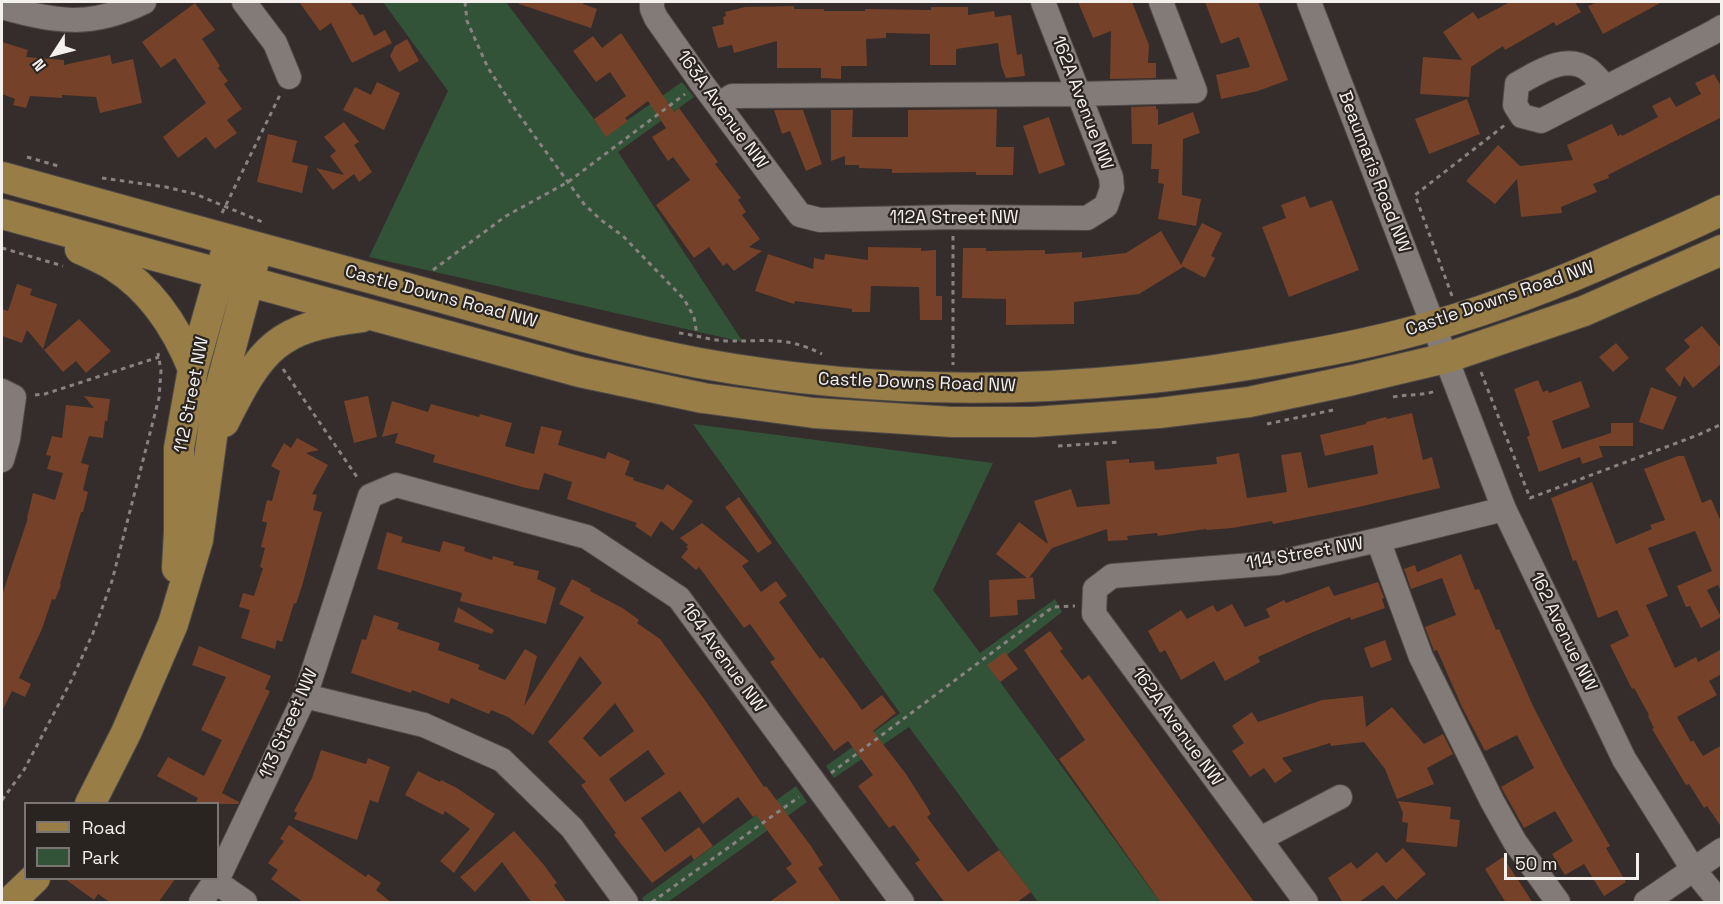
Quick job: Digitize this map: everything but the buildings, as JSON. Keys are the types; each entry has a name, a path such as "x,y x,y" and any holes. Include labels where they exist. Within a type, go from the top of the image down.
{"main road":[{"name":"Castle Downs Road NW","path":"2,177 262,236 596,340 700,363 816,380 877,386 1030,388 1155,379 1241,367 1320,352 1440,342 1573,277 1722,210"},
{"name":"Castle Downs Road NW","path":"14,218 220,272 580,372 703,398 814,413 952,422 1033,422 1171,412 1249,402 1440,342 1584,311 1722,250"},
{"path":"14,218 115,267 142,289 163,313 181,340 193,369"},
{"name":"112 Street NW","path":"173,624 179,531 179,448 193,369 220,272 225,228"},
{"name":"112 Street NW","path":"91,802 126,733 173,624 198,540 217,400 262,236"},
{"path":"212,444 240,389 261,357 284,337 326,321 374,315"},
{"path":"10,903 33,880"}],"street":[{"path":"2,7 36,16 86,21 144,2"},
{"path":"244,2 275,44 289,77"},
{"name":"163A Avenue NW","path":"652,2 656,18 800,215"},
{"name":"162A Avenue NW","path":"1043,2 1111,177 1112,188 1107,206"},
{"path":"718,105 732,96 1195,91 1161,2"},
{"name":"Beaumaris Road NW","path":"1309,2 1440,342"},
{"path":"1606,88 1589,70 1576,64 1564,63 1549,67 1517,84 1515,105 1522,116 1541,121 1606,88 1722,27"},
{"name":"112A Street NW","path":"800,215 820,220 953,217 1087,218 1107,206"},
{"name":"162 Avenue NW","path":"1440,342 1504,509 1624,759 1693,869 1720,903"},
{"path":"2,460 8,439 8,394"},
{"name":"164 Avenue NW","path":"370,496 396,485 587,537 679,598 902,903"},
{"name":"113 Street NW","path":"219,875 305,696 370,496"},
{"name":"114 Street NW","path":"1095,609 1095,589 1112,576 1277,562 1504,509"},
{"path":"1378,540 1421,657 1492,801 1515,842 1558,903"},
{"name":"162A Avenue NW","path":"1095,609 1306,903"},
{"path":"305,696 424,725 502,760 572,828 626,903"},
{"path":"1260,839 1340,797"},
{"path":"1646,903 1722,850"},
{"name":"113 Street NW","path":"201,903 216,880"},
{"path":"218,880 245,903"}],"path":[{"path":"465,2 467,21 488,68 517,112 584,204 623,236 684,299 694,317 697,335"},
{"path":"225,228 226,206 289,77"},
{"path":"440,276 429,273 506,216 568,182 701,82"},
{"path":"1449,287 1415,195 1501,128 1519,111"},
{"path":"24,157 46,161 64,169"},
{"path":"100,178 166,187 195,194 226,206 262,236"},
{"path":"953,217 954,376"},
{"path":"2,248 63,267"},
{"path":"674,333 723,341 778,339 805,346 826,357"},
{"path":"2,800 24,770 71,681 93,633 112,580 159,398 159,357 156,348"},
{"path":"8,394 45,394 159,357"},
{"path":"280,365 370,496"},
{"path":"942,365 953,365"},
{"path":"1480,371 1530,498 1722,424"},
{"path":"652,903 816,785 1053,607 1095,609"}],"green space":[{"path":"383,2 506,2 606,135 682,82 694,97 618,152 743,342 369,257 448,91"},
{"path":"693,424 993,463 933,590 980,653 1055,599 1062,612 990,668 1160,902 1038,902 909,727 834,778 826,766 900,713"},
{"path":"796,786 807,802 668,902 644,902 642,898"}]}
